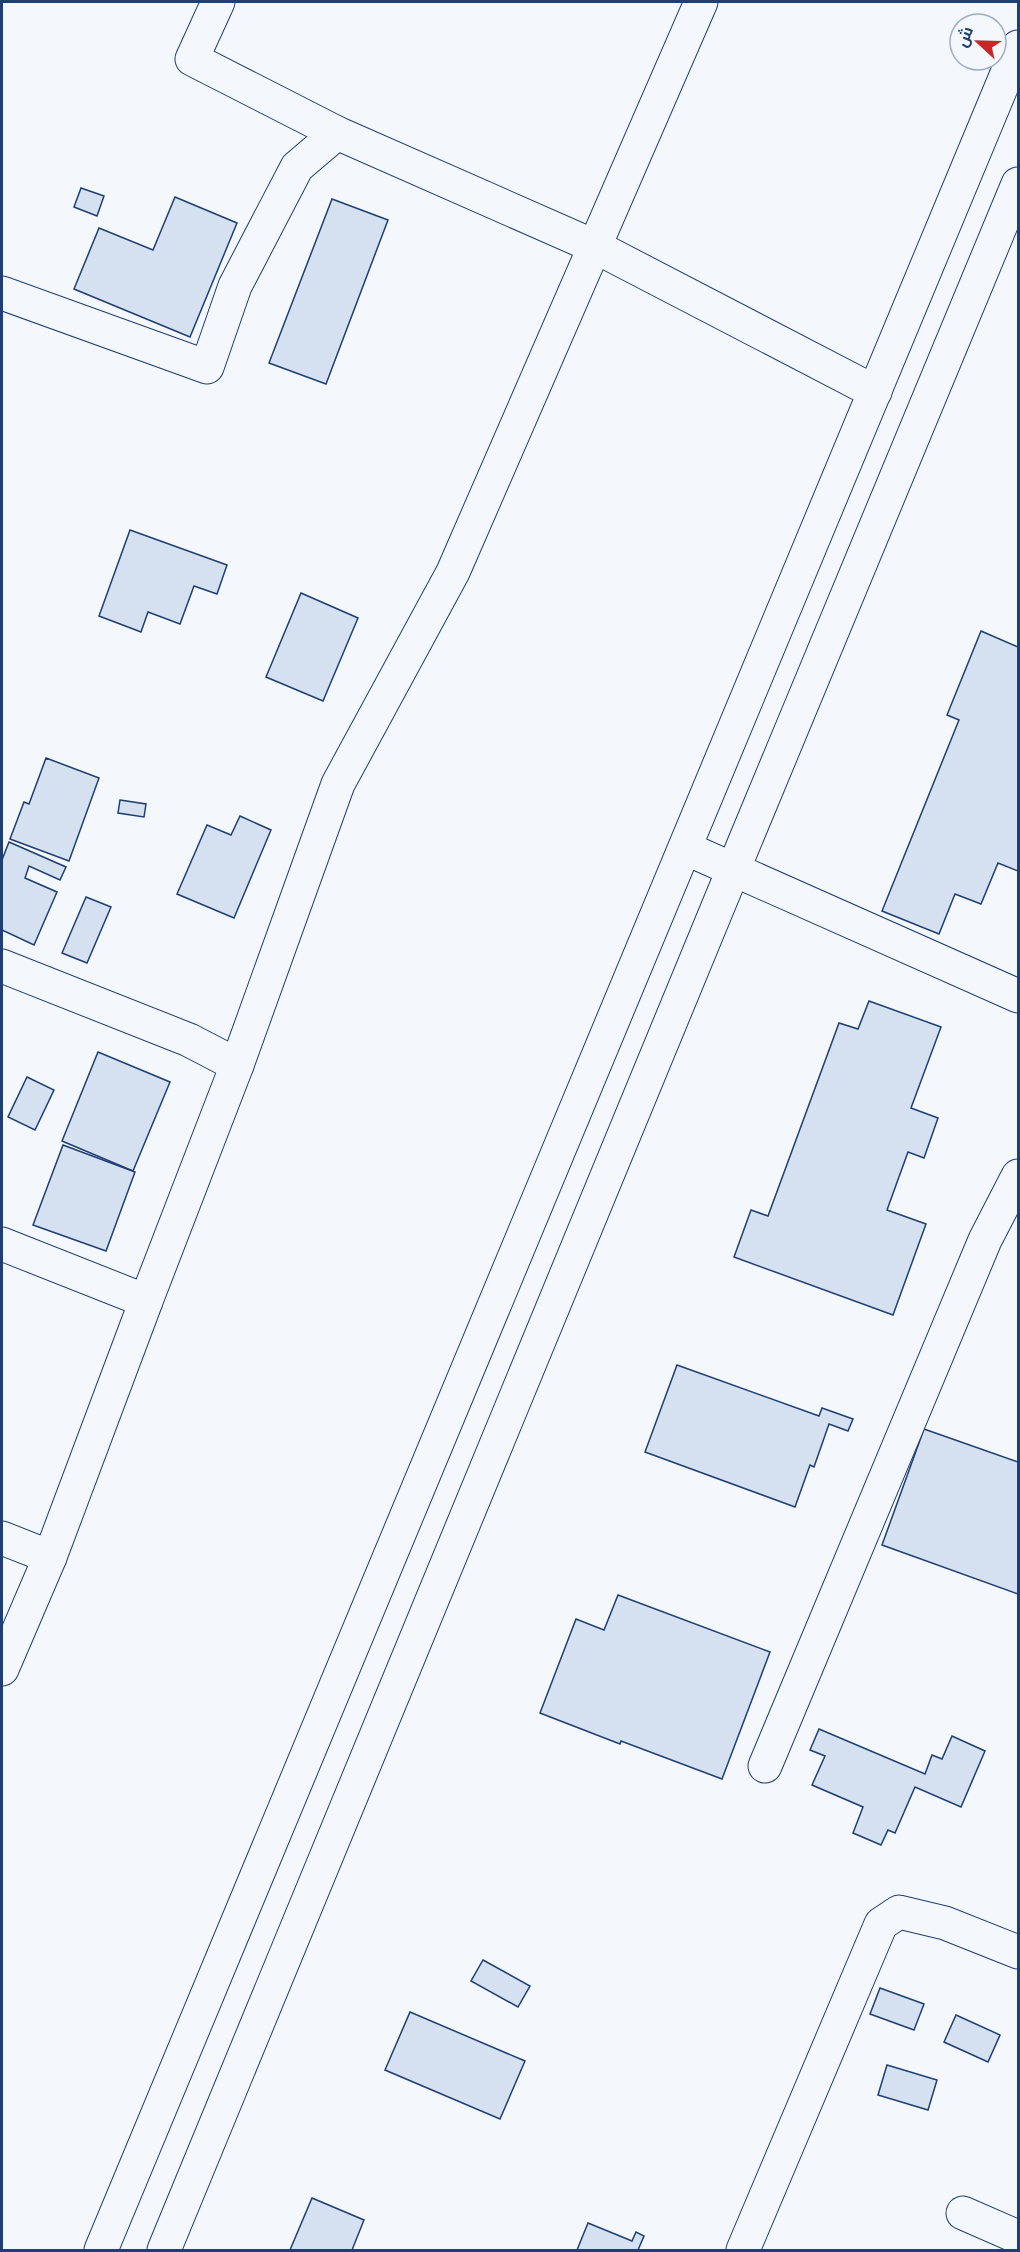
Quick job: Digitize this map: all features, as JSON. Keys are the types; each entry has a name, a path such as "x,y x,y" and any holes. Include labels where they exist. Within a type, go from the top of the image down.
{"street":[{"path":"218,2 192,59 337,133 596,246 875,392"},
{"path":"2,1669 50,1557 237,1065 338,784 453,572 701,2"},
{"path":"101,2250 1018,47"},
{"path":"2,293 207,367 235,286 297,167 337,133"},
{"path":"164,2250 1018,184"},
{"path":"685,848 1018,996"},
{"path":"2,966 189,1040 237,1065"},
{"path":"765,1766 985,1240 1018,1176"},
{"path":"2,1244 146,1301"},
{"path":"2,1538 50,1557"},
{"path":"743,2250 880,1924 899,1912 945,1923 1018,1952"},
{"path":"963,2213 1018,2237"}],"building":[{"path":"81,188 104,196 97,216 74,207"},
{"path":"175,197 237,223 190,337 74,289 99,228 153,250"},
{"path":"332,199 388,220 326,384 269,363"},
{"path":"130,530 227,565 217,594 194,586 180,624 148,612 141,632 99,616"},
{"path":"301,593 358,618 323,701 266,677"},
{"path":"981,631 1018,647 1018,871 998,863 981,904 955,894 939,934 882,911 959,720 947,715"},
{"path":"46,758 99,778 69,861 10,839 24,802 29,804"},
{"path":"120,800 146,804 144,817 118,813"},
{"path":"240,816 271,830 234,918 177,894 207,825 231,835"},
{"path":"9,842 66,867 60,880 29,866 25,878 57,892 34,945 2,930 2,860"},
{"path":"86,897 111,907 87,963 62,953"},
{"path":"869,1001 941,1027 911,1108 938,1118 924,1158 908,1152 887,1210 926,1224 893,1315 734,1257 751,1210 768,1216 839,1023 858,1029"},
{"path":"98,1052 170,1082 133,1171 62,1141"},
{"path":"27,1077 54,1090 35,1130 8,1117"},
{"path":"63,1145 135,1172 106,1251 33,1225"},
{"path":"677,1365 819,1416 822,1408 853,1419 848,1431 829,1424 814,1467 810,1465 795,1507 645,1452"},
{"path":"924,1429 1018,1462 1018,1594 882,1545"},
{"path":"618,1595 770,1652 722,1779 621,1741 620,1744 540,1713 576,1619 604,1630"},
{"path":"819,1729 925,1774 932,1755 942,1759 952,1736 985,1751 961,1807 915,1787 895,1833 888,1830 881,1845 853,1833 863,1807 812,1785 825,1756 810,1750"},
{"path":"483,1960 530,1986 518,2007 471,1981"},
{"path":"880,1988 924,2004 914,2030 870,2014"},
{"path":"410,2012 525,2061 500,2119 385,2070"},
{"path":"956,2015 1000,2035 988,2062 944,2042"},
{"path":"887,2065 937,2080 928,2110 878,2095"},
{"path":"312,2198 364,2220 352,2250 290,2250"},
{"path":"588,2223 632,2241 636,2232 644,2236 638,2250 577,2250"}]}
